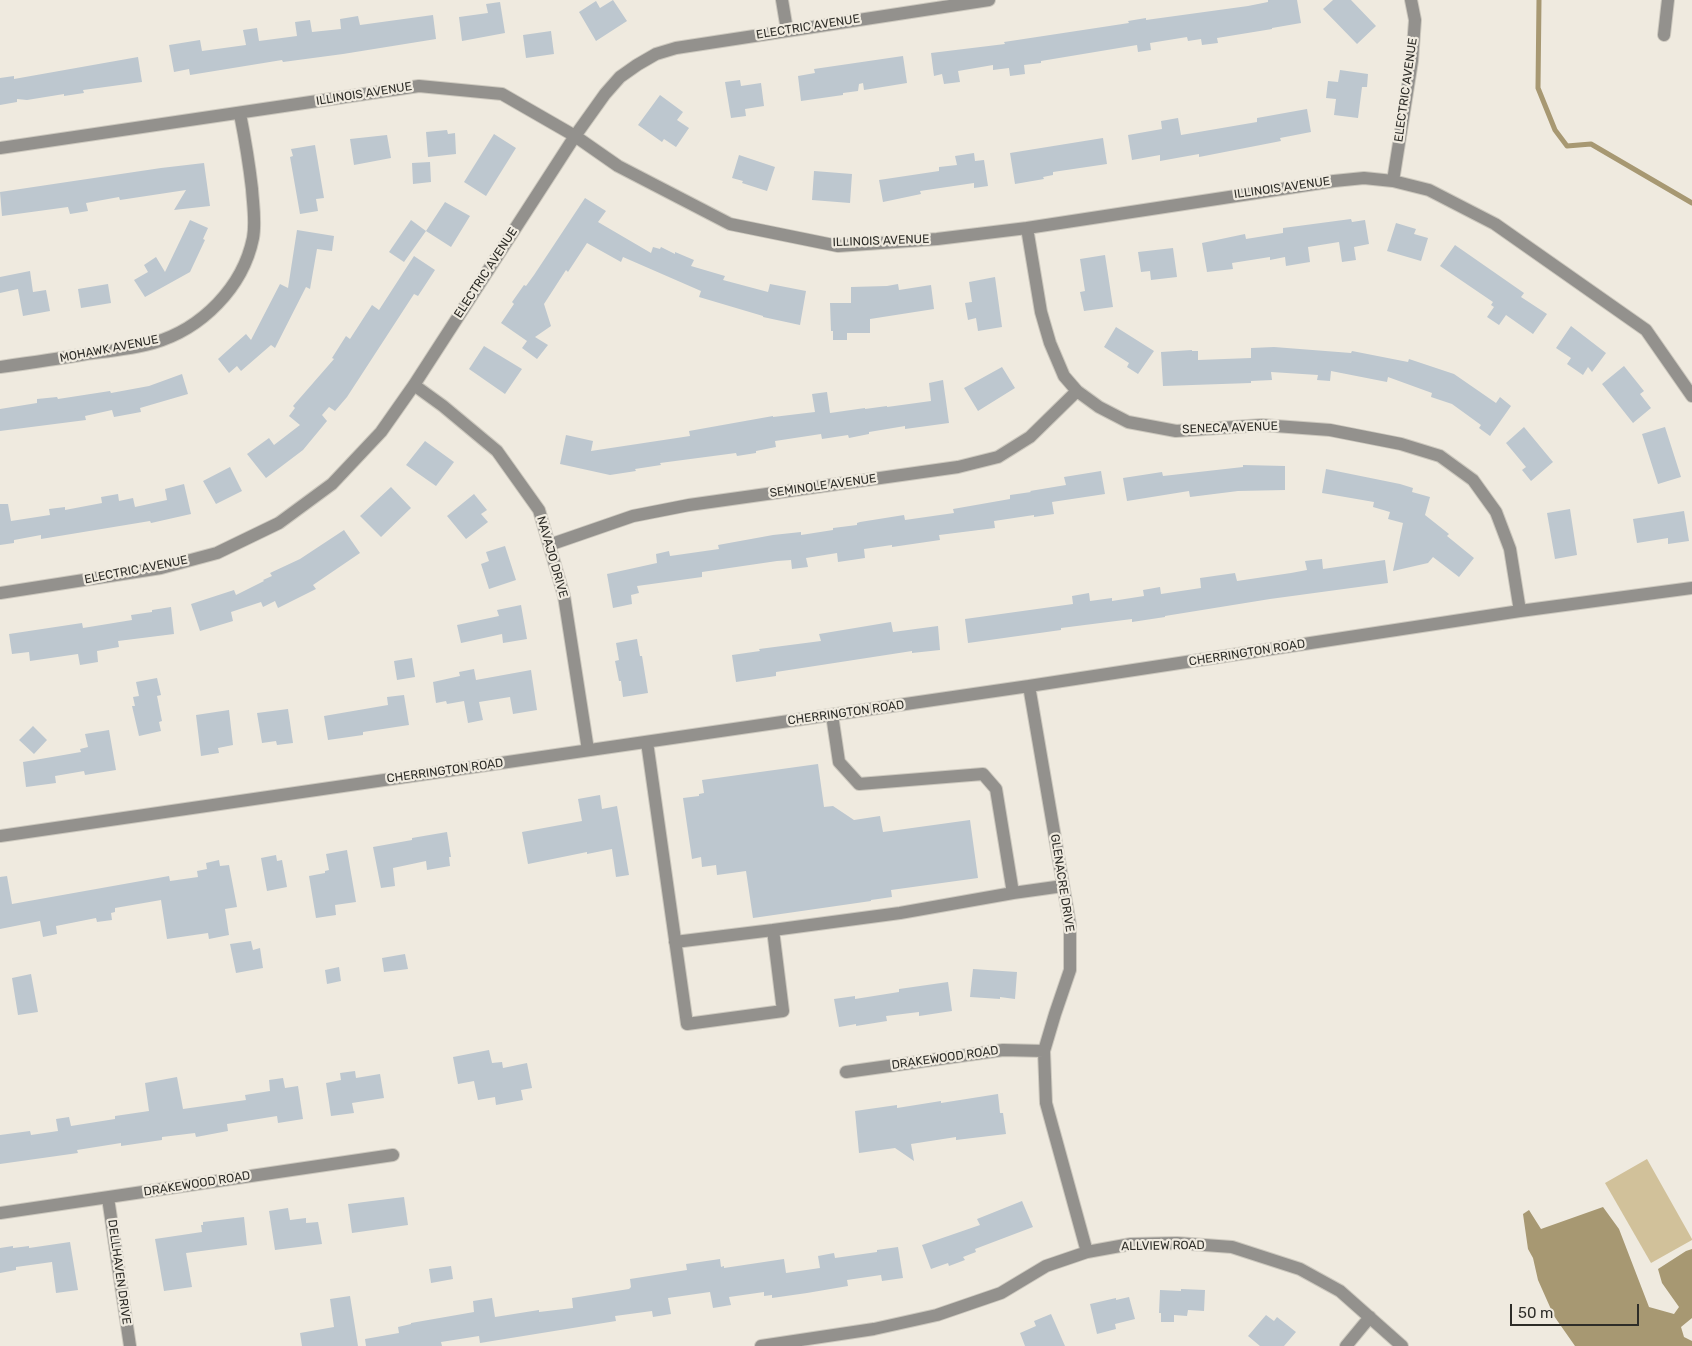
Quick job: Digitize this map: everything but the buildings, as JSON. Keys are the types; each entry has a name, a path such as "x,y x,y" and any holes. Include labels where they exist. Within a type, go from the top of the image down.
{"street":[{"path":"782,0 786,30"},
{"name":"ELECTRIC AVENUE","path":"0,593 161,568 217,553 279,523 332,484 381,432 414,385 575,136 605,94 620,77 656,54 676,48 786,30 989,0"},
{"name":"ELECTRIC AVENUE","path":"1393,181 1412,61 1415,20 1411,0"},
{"path":"1664,35 1668,0"},
{"name":"ILLINOIS AVENUE","path":"0,148 419,86 502,94 575,136 618,166 730,224 838,246 937,239 1028,228 1334,181 1364,178 1393,181 1429,190 1495,224 1625,314 1646,330 1692,396"},
{"name":"MOHAWK AVENUE","path":"0,367 128,348 154,342 179,333 202,319 221,300 236,281 246,260 253,237 254,214 247,151 240,114"},
{"name":"SENECA AVENUE","path":"1028,228 1041,312 1050,343 1064,376 1077,391 1099,407 1128,422 1176,431 1262,425 1330,430 1401,444 1440,456 1473,480 1496,512 1510,549 1520,611"},
{"name":"NAVAJO DRIVE","path":"414,385 443,406 497,451 539,510 564,596 588,750"},
{"name":"SEMINOLE AVENUE","path":"549,544 633,516 689,505 958,467 998,456 1030,437 1077,391"},
{"name":"CHERRINGTON ROAD","path":"0,836 1029,686 1520,611 1692,588"},
{"name":"GLENACRE DRIVE","path":"1029,686 1070,925 1070,970 1044,1051 1046,1103 1087,1252"},
{"path":"832,715 839,762 859,784 983,774 996,789 1013,893"},
{"path":"647,742 686,1024 783,1011 773,930"},
{"path":"675,942 900,913 1063,886"},
{"name":"DRAKEWOOD ROAD","path":"846,1072 1004,1050 1044,1051"},
{"name":"DRAKEWOOD ROAD","path":"0,1213 393,1154"},
{"name":"DELLHAVEN DRIVE","path":"108,1198 130,1346"},
{"name":"ALLVIEW ROAD","path":"761,1346 874,1328 937,1315 1001,1293 1046,1266 1087,1252 1131,1244 1177,1243 1232,1247 1300,1268 1340,1291 1402,1346"},
{"path":"1346,1346 1370,1317"}],"shaded area":[{"path":"1647,1159 1692,1239 1651,1263 1605,1183"},
{"path":"1603,1207 1619,1229 1649,1307 1674,1314 1679,1307 1662,1283 1658,1269 1692,1249 1692,1318 1681,1327 1684,1337 1692,1341 1692,1346 1575,1346 1554,1316 1538,1280 1533,1258 1528,1249 1523,1214 1529,1210 1541,1229"}],"waterway":[{"path":"1539,0 1538,88 1555,130 1567,146 1591,144 1692,203"}]}
